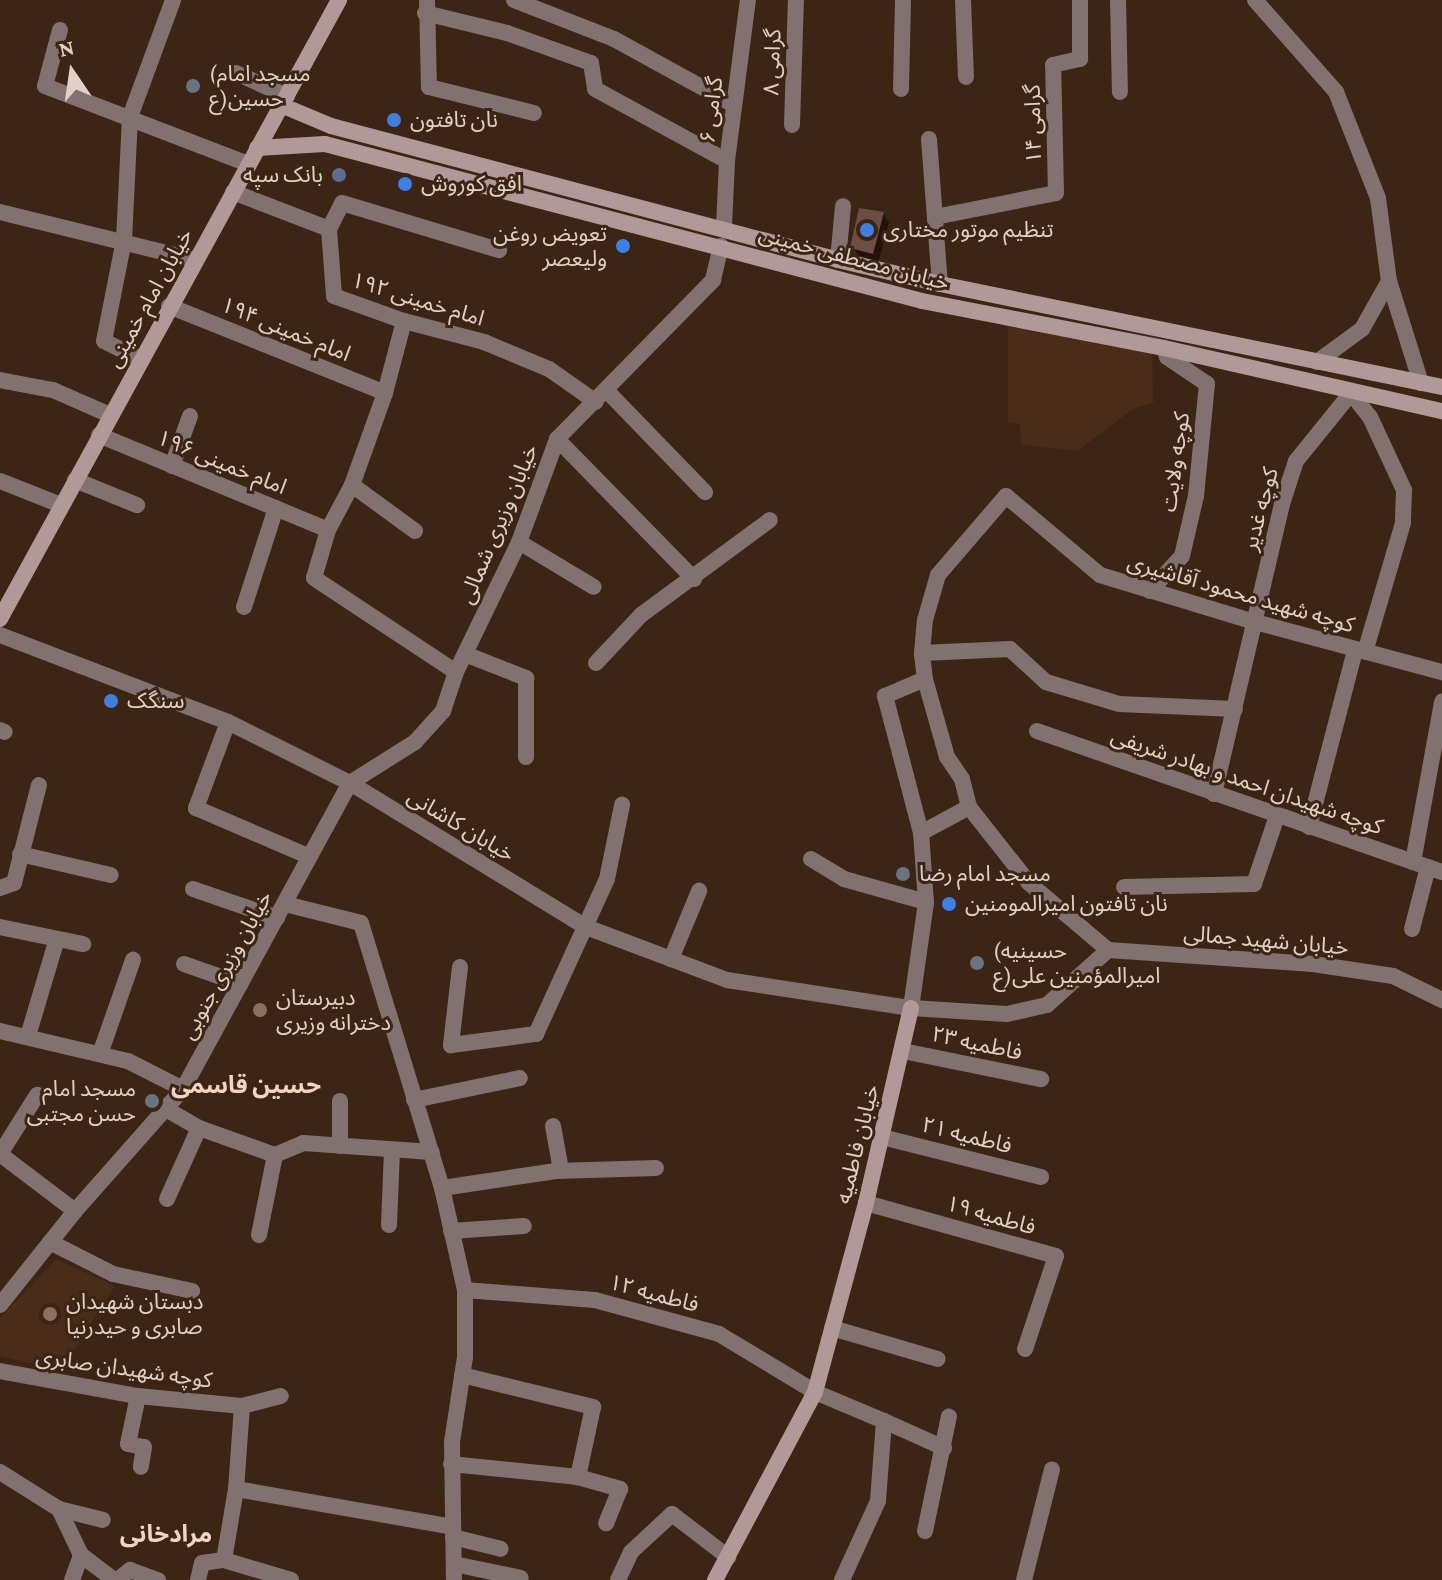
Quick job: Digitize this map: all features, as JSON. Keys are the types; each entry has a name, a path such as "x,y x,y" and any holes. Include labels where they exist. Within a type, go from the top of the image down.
{"main road":[{"name":"خیابان امام خمینی","path":"2,608 339,0"},
{"name":"خیابان مصطفی خمینی","path":"284,100 331,126 724,227 838,260 940,284 1442,387"},
{"path":"325,144 331,126"},
{"name":"خیابان مصطفی خمینی","path":"257,148 325,144 922,301 1164,348 1351,393 1442,411"},
{"path":"721,246 724,227"},
{"name":"خیابان فاطمیه","path":"715,1580 815,1392 866,1203 911,1008"}],"street":[{"path":"140,359 104,341 124,240 130,117 173,0"},
{"path":"514,0 614,39 734,105"},
{"name":"گرامی ۶","path":"724,227 727,161 748,0"},
{"name":"گرامی ۸","path":"792,125 796,0"},
{"path":"901,89 903,0"},
{"path":"963,0 966,77"},
{"name":"گرامی ۱۴","path":"935,217 1056,193 1053,65 1080,59 1080,0"},
{"path":"1118,0 1120,92"},
{"path":"1255,0 1336,92 1378,198 1389,281 1421,383"},
{"path":"534,113 429,87 426,6 591,63 595,89 727,161"},
{"path":"60,30 45,86 248,164"},
{"path":"236,73 284,100"},
{"path":"929,139 940,284"},
{"path":"233,192 329,229 342,203 499,250"},
{"path":"838,260 843,206"},
{"path":"0,212 124,240 195,260"},
{"name":"امام خمینی ۱۹۲","path":"329,229 334,296 404,321 497,347 602,396 705,492"},
{"name":"خیابان وزیری شمالی","path":"350,783 415,742 443,711 456,672 519,542 557,439 713,280 721,246"},
{"path":"1317,362 1362,329 1389,281"},
{"name":"امام خمینی ۱۹۴","path":"169,306 385,393"},
{"path":"404,321 385,393 352,485 328,530 314,578 456,672"},
{"name":"کوچه ولایت","path":"1150,591 1182,556 1196,496 1207,384 1167,357 1164,348"},
{"path":"0,380 53,390 110,415"},
{"path":"1309,827 1360,651 1403,523 1404,490 1370,417 1351,393"},
{"name":"کوچه غدیر","path":"1214,794 1282,504 1296,461 1351,393"},
{"path":"172,466 190,416"},
{"name":"امام خمینی ۱۹۶","path":"99,435 328,530"},
{"path":"557,439 694,579"},
{"path":"75,480 137,505"},
{"path":"0,481 61,505"},
{"path":"352,485 415,531"},
{"name":"کوچه شهید محمود آقاشیری","path":"922,653 925,620 938,575 1006,496 1100,575 1255,622 1442,672"},
{"path":"244,607 276,508"},
{"path":"596,663 641,615 694,579 770,520"},
{"path":"519,542 594,587"},
{"name":"خیابان کاشانی","path":"0,635 228,722 350,783 586,927 727,980 911,1008"},
{"path":"911,1008 1007,1014 1047,1005 1108,950 1029,883 969,807 962,779 947,757 925,679 922,653 1010,649 1046,682 1119,704 1235,709"},
{"path":"465,654 526,678 526,757"},
{"name":"خیابان فاطمیه","path":"911,1008 926,902 921,833 885,696 925,679"},
{"path":"1412,929 1427,867 1442,702"},
{"path":"228,722 196,808 308,856"},
{"name":"کوچه شهیدان احمد و بهادر شریفی","path":"1037,731 1427,867"},
{"name":"خیابان وزیری جنوبی","path":"0,1305 75,1211 183,1089 350,783"},
{"path":"0,888 14,883 39,785"},
{"path":"460,967 451,1045 536,1034 607,879 622,805"},
{"path":"921,833 969,807"},
{"path":"1124,887 1254,884 1277,816"},
{"path":"20,854 111,875"},
{"path":"811,859 844,879 926,902"},
{"path":"193,889 281,911 361,923 432,1152 465,1290 462,1375 451,1464 454,1572 521,1578"},
{"path":"671,959 699,891"},
{"path":"0,927 83,944"},
{"path":"28,1036 57,939"},
{"name":"خیابان شهید جمالی","path":"1108,950 1313,964 1393,976 1442,1000"},
{"path":"100,1054 133,960"},
{"path":"184,964 241,984"},
{"path":"0,1031 128,1061 183,1089"},
{"name":"فاطمیه ۲۳","path":"903,1051 1041,1079"},
{"path":"414,1100 520,1078"},
{"path":"37,1095 0,1154 75,1211"},
{"path":"340,1101 340,1146"},
{"path":"166,1109 199,1128 275,1155 303,1143 432,1152"},
{"path":"553,1126 561,1170"},
{"path":"167,1199 199,1128"},
{"name":"فاطمیه ۲۱","path":"882,1137 1041,1177"},
{"path":"389,1225 392,1151"},
{"path":"259,1235 275,1155"},
{"path":"442,1188 561,1170 656,1168"},
{"name":"فاطمیه ۱۹","path":"866,1203 1056,1256 1025,1349"},
{"path":"451,1231 524,1226"},
{"path":"50,1242 113,1274 192,1291"},
{"name":"فاطمیه ۱۲","path":"465,1290 595,1300 719,1334 815,1392 944,1448"},
{"path":"832,1328 938,1359"},
{"name":"کوچه شهیدان صابری","path":"0,1371 138,1396 242,1406 281,1396"},
{"path":"462,1375 593,1407 578,1477"},
{"path":"138,1396 128,1444 144,1447 141,1467"},
{"path":"224,1560 236,1489 242,1406"},
{"path":"925,1531 949,1416"},
{"path":"842,1580 878,1501 884,1421"},
{"path":"451,1464 578,1477 620,1489 606,1523"},
{"path":"1024,1580 1052,1469"},
{"path":"0,1472 59,1509 103,1520"},
{"path":"236,1489 453,1532 501,1549"},
{"path":"59,1509 81,1555 116,1580 130,1570 158,1580"},
{"path":"618,1580 631,1552 672,1514 728,1557"},
{"path":"72,1580 81,1555"},
{"path":"198,1580 202,1563 224,1560 291,1580"}],"shaded area":[{"path":"1008,316 1152,338 1153,403 1134,408 1077,451 1021,445 1020,424 1008,423"},
{"name":"دبستان شهیدان صابری و حیدرنیا","path":"56,1259 115,1286 61,1371 0,1356 0,1318"}],"building":[{"name":"تنظیم موتور مختاری","path":"859,208 884,212 873,254 850,248"}],"place":[{"name":"(مسجد امام حسین(ع","path":"193,86"},
{"name":"نان تافتون","path":"394,120"},
{"name":"بانک سپه","path":"339,175"},
{"name":"افق کوروش","path":"405,184"},
{"name":"تنظیم موتور مختاری","path":"867,230"},
{"name":"تعویض روغن ولیعصر","path":"623,246"},
{"name":"سنگک","path":"111,701"},
{"name":"مسجد امام رضا","path":"903,874"},
{"name":"نان تافتون امیرالمومنین","path":"949,904"},
{"name":"(حسینیه امیرالمؤمنین علی(ع","path":"977,963"},
{"name":"دبیرستان دخترانه وزیری","path":"260,1010"},
{"name":"مسجد امام حسن مجتبی","path":"152,1101"},
{"name":"دبستان شهیدان صابری و حیدرنیا","path":"50,1314"}],"district":[{"name":"حسین قاسمی","path":"246,1085"},
{"name":"مرادخانی","path":"166,1534"}]}
